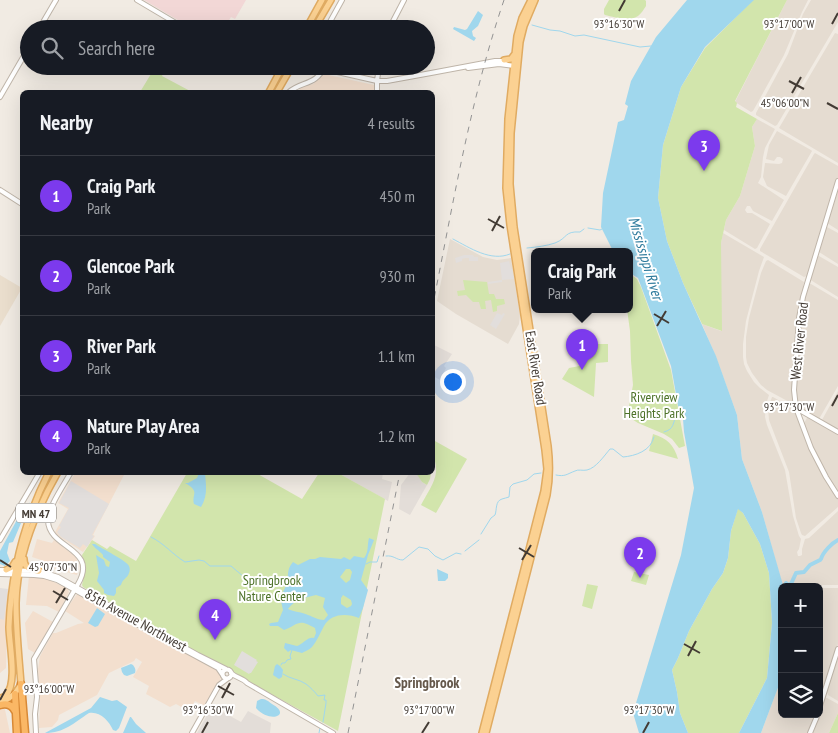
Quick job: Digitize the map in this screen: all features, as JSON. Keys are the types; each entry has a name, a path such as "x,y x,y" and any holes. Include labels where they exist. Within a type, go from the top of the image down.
{"highway":[{"name":"MN 47","path":"21,684 25,733"},
{"name":"MN 47","path":"14,694 17,733"},
{"path":"0,705 11,705 16,712"}],"main road":[{"path":"311,20 322,0"},
{"path":"319,20 331,0"},
{"name":"East River Road","path":"486,733 550,477 548,446 512,210 510,184 515,52 520,26 531,0"},
{"name":"East River Road","path":"482,733 544,491 546,475 544,447 506,188 507,133 516,65 524,26 535,0"},
{"path":"504,60 511,59 515,52"},
{"path":"269,90 278,75"},
{"path":"278,90 287,75"},
{"path":"503,207 507,201"},
{"name":"MN 47","path":"21,684 16,602 18,555 25,530 48,475"},
{"name":"MN 47","path":"14,694 9,629 11,601 17,572 38,509 56,475"},
{"path":"25,547 25,564 28,568 39,571"},
{"path":"3,570 13,566 18,555"},
{"path":"0,699 10,689 12,675"},
{"path":"0,705 14,694 21,684"}],"street":[{"path":"45,20 56,0"},
{"path":"137,0 171,20"},
{"path":"331,20 342,0"},
{"path":"394,20 404,0"},
{"path":"435,73 484,62 504,60 516,65"},
{"path":"0,98 20,64"},
{"path":"463,68 499,64 516,65"},
{"path":"292,90 314,80 318,75"},
{"path":"353,75 377,81 387,81 422,75"},
{"path":"378,75 378,90"},
{"name":"West River Road","path":"838,181 802,301 794,376 796,408 802,425 820,464 838,496"},
{"path":"0,190 20,203"},
{"path":"796,408 838,432"},
{"path":"802,425 804,418 811,417"},
{"path":"0,540 38,475"},
{"path":"36,733 37,697 34,659 82,575 83,567 80,559 74,551 54,536 48,522 51,508 69,475"},
{"path":"3,570 17,572"},
{"name":"85th Avenue Northwest","path":"17,572 39,571 58,577 148,631 218,668 222,674"},
{"path":"0,574 17,572"},
{"name":"85th Avenue Northwest","path":"17,572 48,577 76,588 226,669"},
{"path":"148,631 157,632"},
{"path":"171,643 174,642 182,645"},
{"path":"823,696 838,649"},
{"path":"192,733 226,669 230,670 234,676 246,681 334,733"},
{"path":"219,685 231,676 231,673"},
{"path":"222,674 227,679 247,683"},
{"path":"810,733 816,718"},
{"path":"324,727 339,733"}],"shaded area":[{"path":"144,0 246,0 235,19 231,17 229,20 178,20"},
{"path":"787,0 808,0 784,55 751,112 735,102"},
{"path":"811,0 838,0 838,22 775,126 756,115 756,113 788,54 803,14"},
{"path":"835,33 838,34 838,163 779,128"},
{"path":"323,75 329,75 374,85 375,90 300,90 299,88 313,84"},
{"path":"757,119 775,129 765,148 761,177 758,183 784,200 772,221 753,211 750,206 747,206 745,210 747,213 752,213 770,224 755,249 724,230 726,220 740,196 755,146 752,127"},
{"path":"777,131 812,151 786,196 767,186 763,177 765,163 782,163 783,159 780,157 777,157 774,161 766,159 769,145"},
{"path":"815,153 838,166 838,178 807,276 804,277 760,251 760,249"},
{"path":"838,187 838,230 827,223"},
{"path":"827,227 838,233 838,264 818,250"},
{"path":"723,233 764,257 746,321 743,344 744,364 754,382 769,395 765,417 785,470 793,516 801,539 797,552 798,556 802,555 805,539 809,538 838,511 838,585 782,583 762,512 742,459 737,415 702,324 721,331 721,243"},
{"path":"450,239 483,257 497,260 511,258 520,315 519,324 508,344 437,301"},
{"path":"464,255 478,257 478,261 469,261 469,258 465,258 456,263 455,258"},
{"path":"817,255 838,267 838,297 809,279"},
{"path":"768,260 804,282 799,310 793,404 761,385 747,363 746,337 749,318 761,273"},
{"path":"509,261 514,279 502,280 500,263"},
{"path":"0,275 20,287 20,291 0,326"},
{"path":"502,280 502,282 488,284 488,282"},
{"path":"808,284 838,300 838,386 819,419 798,408 795,395 800,319"},
{"path":"497,313 505,314 496,329 490,325"},
{"path":"435,346 452,354 444,366 446,368 440,380 435,377"},
{"path":"838,391 838,431 822,420"},
{"path":"772,397 794,409 810,448 838,497 838,507 805,536 801,533 796,518 789,472 769,420 768,408"},
{"path":"807,418 838,435 838,493 812,446 804,423"},
{"path":"74,475 124,475 93,535 95,536 83,552 55,532 68,509 58,503"},
{"path":"342,475 383,475 382,479 392,482 388,501"},
{"path":"408,475 418,475 422,482 427,485 410,515 399,509 401,485"},
{"path":"71,481 109,504 87,547 83,544 80,548 61,537 57,532 69,508 59,503"},
{"path":"37,539 52,543 54,540 76,557 79,567 77,575 50,567 50,563 32,557"},
{"path":"29,576 50,580 68,589 69,592 59,612 47,606 26,605"},
{"path":"0,588 8,591 6,668 0,673"},
{"path":"0,588 8,589 4,620 0,619"},
{"path":"823,588 838,588 838,644 823,691"},
{"path":"77,594 167,645 172,644 224,673 205,706 195,701 189,711 176,704 170,707 146,694 149,686 133,677 142,662 136,658 134,661 109,673 97,695 59,715 58,720 52,727 39,728 38,669 40,656 53,633 84,623 65,611"},
{"path":"33,611 53,622 35,653 28,649 25,623"},
{"path":"242,651 258,662 249,674 234,665"},
{"path":"836,659 838,661 838,701 828,695 827,692"},
{"path":"778,688 778,718 814,718 808,733 761,733"},
{"path":"825,698 827,698 838,704 838,713 829,733 811,733 817,718 823,718"},
{"path":"4,705 10,733 0,733 0,707"},
{"path":"212,706 241,722 248,711 271,723 270,733 197,733"}],"green space":[{"path":"609,0 645,0 646,6 635,18 617,18 604,14 604,9"},
{"path":"753,0 787,0 735,101 737,103 736,107 757,119 752,127 755,146 740,196 726,220 721,243 722,331 702,324 683,283 667,241 658,198 663,145 681,87 705,48"},
{"path":"150,75 162,75 188,90 141,90"},
{"name":"Riverview Heights Park","path":"633,276 637,279 641,287 671,370 685,446 679,448 672,439 664,434 627,416 633,385 628,313 633,313"},
{"path":"463,280 487,282 489,294 494,294 496,299 504,299 505,304 497,306 497,311 493,312 491,300 485,301 486,309 481,309 479,302 473,302 466,295 458,296 457,291 465,290"},
{"path":"593,341 595,344 608,344 608,362 596,363 594,397 562,379 569,368 585,365 582,343"},
{"path":"653,434 669,443 678,459 649,451"},
{"path":"435,441 467,459 436,513 421,505 432,485 436,468"},
{"name":"Springbrook Nature Center","path":"186,475 260,475 302,499 318,475 342,475 385,499 338,731 226,669 82,585 85,572 82,555 92,540 107,549 110,546 136,561"},
{"path":"417,475 431,475 427,485 422,482"},
{"path":"738,508 743,513 760,544 769,573 772,623 767,678 739,733 688,733 680,713 672,670 689,631 723,573 728,558 731,531"},
{"path":"634,572 649,575 646,585 631,581"},
{"path":"587,584 598,586 592,609 582,606"},
{"path":"838,713 838,733 829,733"}],"water":[{"name":"Mississippi River","path":"687,0 754,0 705,47 681,87 663,145 658,198 667,241 683,283 716,356 737,415 742,459 762,512 782,583 778,583 778,688 761,733 739,733 767,678 772,623 769,573 760,544 743,513 738,509 731,531 728,558 723,573 689,631 672,670 680,713 688,733 639,733 633,713 681,555 694,488 683,419 680,415 676,417 675,415 679,411 671,366 638,278 633,275 633,248 612,248 601,227 603,193 618,122 624,120 628,106 625,104 631,81 656,37"},
{"path":"478,11 483,15 478,26 472,31 473,36 476,38 474,41 453,29 454,27 467,29"},
{"path":"198,475 205,475 206,495 201,507 194,504 194,491 185,483 197,478"},
{"path":"30,502 13,542 9,543 7,553 10,561 5,566 0,564 0,551 19,516"},
{"path":"369,538 374,540 361,580 368,590 359,618 349,615 335,616 324,626 311,648 302,653 291,650 288,652 284,648 285,643 297,646 310,638 314,638 316,633 315,628 305,623 299,623 284,630 269,624 278,622 283,610 280,597 286,586 288,571 293,562 298,565 310,559 320,557 341,559 344,557 350,560 354,556 364,558","holes":["346,569 350,569 352,572 350,580 346,583 340,577","316,595 325,598 323,607 328,615 324,620 288,609 304,598","343,595 351,600 351,606 347,608 341,604"]},
{"path":"92,544 119,558 129,566 128,575 121,585 116,588 114,596 104,593 104,590 97,581 99,573 96,555 104,560 106,566 109,567 110,562"},
{"path":"437,569 448,574 448,578 445,581 438,581"},
{"path":"97,608 105,614 98,626 95,627 88,623"},
{"path":"131,664 135,668 135,673 127,676 124,675 121,668"},
{"path":"277,664 283,670 282,677 279,679 273,675"},
{"path":"100,697 112,701 117,700 127,707 116,731 113,730 104,717 89,713 63,729 52,733 45,733 91,708"},
{"path":"261,699 267,700 278,708 279,714 272,717 267,716 256,708 257,701"},
{"path":"130,717 136,724 146,733 123,733"}],"waterway":[{"path":"532,25 575,36 584,35 640,47 651,46"},
{"path":"588,228 602,229"},
{"path":"527,248 555,243 568,234 580,232 584,229"},
{"path":"453,239 473,250 488,255 503,256 510,254"},
{"path":"664,432 672,427 677,415"},
{"path":"556,475 590,469 610,449 613,449 623,457 637,454 650,446 654,437"},
{"path":"481,534 495,515 498,502 509,497 510,487 513,484 527,480 534,474 541,473"},
{"path":"151,537 185,562 199,560 204,561 210,566 231,566 249,579 268,579 286,585"},
{"path":"465,551 479,540"},
{"path":"821,559 828,548 838,540"},
{"path":"386,556 403,560 419,547 428,549 435,556 443,560 456,553 461,554"},
{"path":"366,564 377,562 379,556"},
{"path":"791,583 796,573 804,572 810,565 820,560"},
{"path":"281,665 291,659 292,650"},
{"path":"283,674 306,684 318,696 325,695 324,700 326,700 326,703 323,722"},
{"path":"319,733 320,728"}],"railway":[{"path":"435,294 472,114 481,76 504,0"},
{"path":"348,733 399,475"}],"place":[{"name":"River Park","path":"704,171"},
{"name":"Craig Park","path":"582,370"},
{"name":"Glencoe Park","path":"640,578"},
{"name":"Nature Play Area","path":"215,640"}],"district":[{"name":"Springbrook","path":"427,682"}]}
